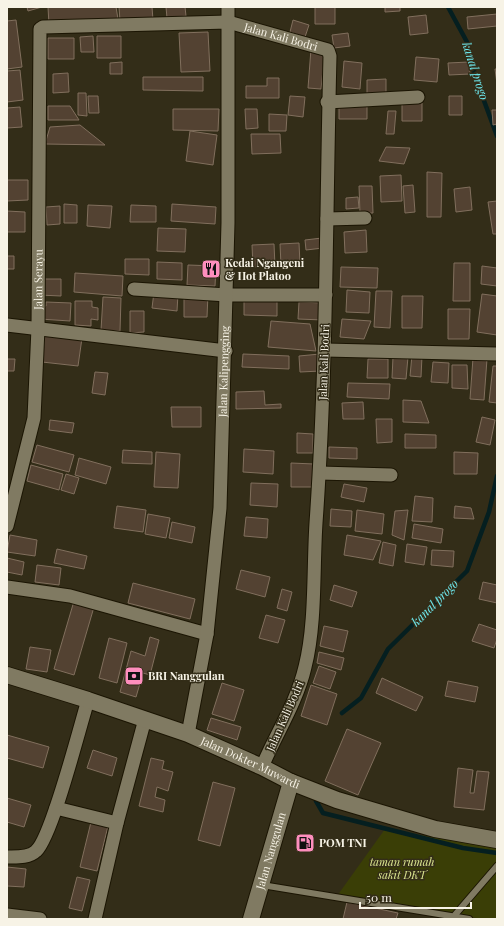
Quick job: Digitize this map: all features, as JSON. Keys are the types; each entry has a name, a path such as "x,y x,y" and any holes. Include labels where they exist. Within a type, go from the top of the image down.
{"street":[{"name":"Jalan Kalipengging","path":"188,734 207,634 220,508 227,295 228,7"},
{"name":"Jalan Serayu","path":"7,526 34,418 38,328 40,29 43,27 228,22"},
{"name":"Jalan Kali Bodri","path":"228,22 328,50 330,56 328,102 325,350 320,473 313,564 311,634 306,666 300,685 262,767"},
{"path":"328,102 418,97"},
{"path":"327,219 365,218"},
{"path":"134,289 227,295 326,295"},
{"path":"7,325 226,350"},
{"path":"325,350 497,354"},
{"path":"320,473 391,475"},
{"path":"7,587 70,596 207,634"},
{"name":"Jalan Dokter Muwardi","path":"7,676 88,700 188,734 262,767 290,782 336,800 435,829 497,840"},
{"path":"7,857 18,858 37,851 45,836 56,808 88,700"},
{"path":"95,919 117,823 145,719"},
{"name":"Jalan Nanggulan","path":"251,919 290,782"},
{"path":"56,808 117,823"},
{"path":"7,916 40,919"}],"lane":[{"path":"454,916 497,866"},
{"path":"260,885 469,919"}],"green space":[{"name":"taman rumah sakit DKT","path":"385,829 497,848 497,919 483,919 337,896"}],"building":[{"path":"27,7 42,7 28,11"},
{"path":"48,7 116,7 118,19 49,25"},
{"path":"119,7 152,7 153,20 120,21"},
{"path":"166,7 185,7 186,16 167,18"},
{"path":"315,7 335,7 335,24 315,24"},
{"path":"385,7 400,7 400,11 385,12"},
{"path":"497,14 497,26 468,29 467,17"},
{"path":"426,15 428,33 410,35 408,17"},
{"path":"16,20 22,67 7,69 7,21"},
{"path":"293,20 309,25 305,37 290,32"},
{"path":"208,32 210,71 181,72 179,33"},
{"path":"348,33 350,46 334,48 332,35"},
{"path":"93,36 94,52 81,52 80,37"},
{"path":"97,36 121,36 121,58 97,58"},
{"path":"48,38 74,38 74,59 48,59"},
{"path":"311,49 325,50 321,89 308,88"},
{"path":"416,57 439,59 437,82 414,80"},
{"path":"344,61 362,63 360,89 342,87"},
{"path":"122,62 122,74 110,74 110,63"},
{"path":"469,62 470,74 449,75 448,63"},
{"path":"495,69 497,69 497,84"},
{"path":"20,70 23,100 7,102 7,71"},
{"path":"68,73 69,92 53,93 53,74"},
{"path":"143,77 203,77 203,91 143,90"},
{"path":"267,78 279,78 279,98 246,98 246,86 267,86"},
{"path":"386,79 386,95 367,95 367,80"},
{"path":"78,93 86,93 87,116 78,115"},
{"path":"88,96 98,96 99,113 89,113"},
{"path":"290,96 305,97 303,117 288,115"},
{"path":"449,96 462,96 462,115 449,115"},
{"path":"402,102 422,103 422,121 402,121"},
{"path":"339,103 367,104 367,119 339,119"},
{"path":"48,106 70,106 79,120 48,120"},
{"path":"20,107 22,127 7,128 7,108"},
{"path":"173,109 219,109 218,131 173,130"},
{"path":"245,109 257,109 258,128 246,129"},
{"path":"492,110 497,110 497,124 493,125"},
{"path":"388,111 396,111 394,134 386,134"},
{"path":"269,114 287,115 286,131 269,131"},
{"path":"80,125 105,145 45,144 50,127"},
{"path":"190,131 217,135 213,165 186,161"},
{"path":"251,134 280,134 281,153 252,154"},
{"path":"386,147 410,148 404,164 379,161"},
{"path":"427,172 442,173 441,217 427,217"},
{"path":"401,175 402,201 381,202 380,176"},
{"path":"7,180 28,180 28,200 7,201"},
{"path":"413,185 415,212 405,213 403,186"},
{"path":"359,186 372,186 373,213 360,213"},
{"path":"470,187 472,210 456,212 454,189"},
{"path":"358,197 359,208 346,209 346,198"},
{"path":"497,201 497,234 493,234 488,202"},
{"path":"64,204 77,205 77,223 64,223"},
{"path":"172,204 216,207 215,224 171,221"},
{"path":"88,205 112,206 110,228 87,226"},
{"path":"131,205 156,206 156,222 130,222"},
{"path":"60,206 60,224 47,225 46,207"},
{"path":"7,211 25,212 25,232 7,232"},
{"path":"158,228 186,229 185,252 157,251"},
{"path":"366,230 367,252 345,253 344,232"},
{"path":"322,238 323,248 306,250 305,240"},
{"path":"299,243 300,264 281,265 280,244"},
{"path":"274,244 275,266 253,267 252,245"},
{"path":"7,256 14,256 14,269 7,269"},
{"path":"125,259 149,259 149,275 125,274"},
{"path":"157,262 182,263 182,280 157,279"},
{"path":"454,263 470,263 470,301 453,301"},
{"path":"188,265 216,266 215,286 187,285"},
{"path":"482,266 497,268 497,286 481,284"},
{"path":"341,267 378,268 377,288 340,287"},
{"path":"75,273 123,276 122,296 74,292"},
{"path":"44,279 61,279 61,296 39,295"},
{"path":"347,290 370,292 369,313 346,312"},
{"path":"376,291 392,291 390,328 374,327"},
{"path":"154,292 178,294 177,311 152,308"},
{"path":"184,294 208,294 207,317 184,317"},
{"path":"482,294 497,296 497,335 477,332"},
{"path":"402,296 423,296 422,328 402,328"},
{"path":"103,297 121,298 120,331 101,330"},
{"path":"244,298 277,298 277,316 244,315"},
{"path":"75,301 92,301 92,307 98,308 98,320 91,319 91,326 75,325"},
{"path":"46,302 71,303 70,321 40,319 40,306 46,306"},
{"path":"299,302 324,303 323,320 298,319"},
{"path":"448,309 470,309 469,339 448,339"},
{"path":"130,311 144,311 144,332 130,333"},
{"path":"342,319 371,321 364,339 340,337"},
{"path":"271,321 310,324 316,351 268,347"},
{"path":"45,333 82,338 78,366 42,362"},
{"path":"243,354 289,356 289,369 242,367"},
{"path":"320,354 321,371 300,372 299,356"},
{"path":"412,355 422,356 421,377 410,376"},
{"path":"393,357 408,357 406,379 392,378"},
{"path":"473,358 487,359 484,400 470,399"},
{"path":"7,359 15,359 14,371 7,371"},
{"path":"368,359 388,359 388,378 367,378"},
{"path":"433,362 449,363 448,383 431,382"},
{"path":"452,365 467,365 468,389 452,388"},
{"path":"493,366 497,366 497,403 489,402"},
{"path":"95,372 108,373 105,395 92,393"},
{"path":"348,383 390,384 389,399 347,397"},
{"path":"264,391 265,405 281,404 281,408 236,409 236,392"},
{"path":"403,400 421,401 429,423 403,422"},
{"path":"363,402 364,419 343,419 342,403"},
{"path":"171,407 201,407 201,427 172,427"},
{"path":"482,417 495,420 490,445 476,442"},
{"path":"376,419 392,419 392,442 377,443"},
{"path":"50,420 74,423 72,433 49,430"},
{"path":"297,433 313,434 313,453 297,453"},
{"path":"405,434 436,435 436,448 405,448"},
{"path":"37,445 74,455 69,472 32,462"},
{"path":"329,447 357,448 357,459 329,458"},
{"path":"244,449 274,451 273,474 243,472"},
{"path":"123,450 152,452 152,464 122,463"},
{"path":"156,452 180,454 178,488 154,487"},
{"path":"454,452 478,453 477,474 454,474"},
{"path":"79,458 111,467 106,484 75,475"},
{"path":"291,463 314,464 314,487 291,487"},
{"path":"31,465 63,474 59,490 27,481"},
{"path":"66,474 79,478 74,494 61,490"},
{"path":"251,483 278,484 277,507 250,505"},
{"path":"344,484 367,488 364,502 341,497"},
{"path":"415,496 433,498 432,522 412,521"},
{"path":"117,506 146,510 143,532 114,528"},
{"path":"455,506 471,508 474,519 454,518"},
{"path":"331,509 352,511 351,527 330,526"},
{"path":"357,510 384,514 382,534 355,531"},
{"path":"408,510 404,540 392,535 395,511"},
{"path":"148,514 170,518 166,538 145,534"},
{"path":"246,517 268,519 267,538 244,536"},
{"path":"172,522 195,527 192,543 169,538"},
{"path":"414,524 443,529 441,543 412,538"},
{"path":"10,535 37,540 35,556 7,552"},
{"path":"347,535 381,541 373,560 344,555"},
{"path":"383,542 396,545 393,566 379,563"},
{"path":"407,544 427,547 424,565 405,562"},
{"path":"57,549 87,556 84,569 54,563"},
{"path":"432,550 454,551 453,567 431,565"},
{"path":"7,558 24,562 22,575 7,572"},
{"path":"37,565 61,568 59,585 35,582"},
{"path":"241,570 270,577 265,597 236,589"},
{"path":"483,582 497,585 497,603 479,599"},
{"path":"133,583 195,599 190,619 128,603"},
{"path":"334,585 357,592 352,607 330,600"},
{"path":"282,589 292,592 287,611 277,608"},
{"path":"74,601 94,607 74,675 54,669"},
{"path":"266,615 285,620 278,643 259,638"},
{"path":"479,624 497,630 497,639 494,648 472,641"},
{"path":"324,626 348,631 343,652 320,646"},
{"path":"150,637 159,640 150,675 143,673 136,697 120,692 131,651 145,656"},
{"path":"109,638 127,643 117,683 99,678"},
{"path":"30,647 51,650 47,672 26,669"},
{"path":"319,652 344,658 341,670 317,663"},
{"path":"319,666 336,672 330,689 313,683"},
{"path":"382,678 423,697 416,711 376,693"},
{"path":"448,681 478,687 475,702 445,696"},
{"path":"222,683 244,690 234,721 212,714"},
{"path":"311,685 337,694 327,725 301,716"},
{"path":"211,718 241,727 237,740 207,730"},
{"path":"347,729 381,743 358,795 325,781"},
{"path":"7,735 49,747 43,768 7,758"},
{"path":"93,750 117,758 112,776 87,768"},
{"path":"151,758 164,761 162,769 173,772 168,791 157,787 155,797 165,800 163,812 139,806"},
{"path":"458,768 473,770 470,793 474,793 477,771 489,772 484,810 454,807"},
{"path":"213,782 235,788 220,846 198,840"},
{"path":"7,798 31,805 24,827 7,822"},
{"path":"91,822 108,826 97,871 80,867"},
{"path":"7,867 26,869 24,887 7,886"},
{"path":"77,877 90,880 82,911 69,908"},
{"path":"347,902 398,913 396,919 343,919"}],"waterway":[{"name":"kanal progo","path":"448,7 467,42 476,79 497,136"},
{"name":"kanal progo","path":"342,713 361,698 388,649 467,571 489,512 497,476"},
{"path":"316,801 323,813 463,848 497,853"}],"place":[{"name":"Kedai Ngangeni & Hot Platoo","path":"211,269"},
{"name":"BRI Nanggulan","path":"134,676"},
{"name":"POM TNI","path":"305,843"}]}
